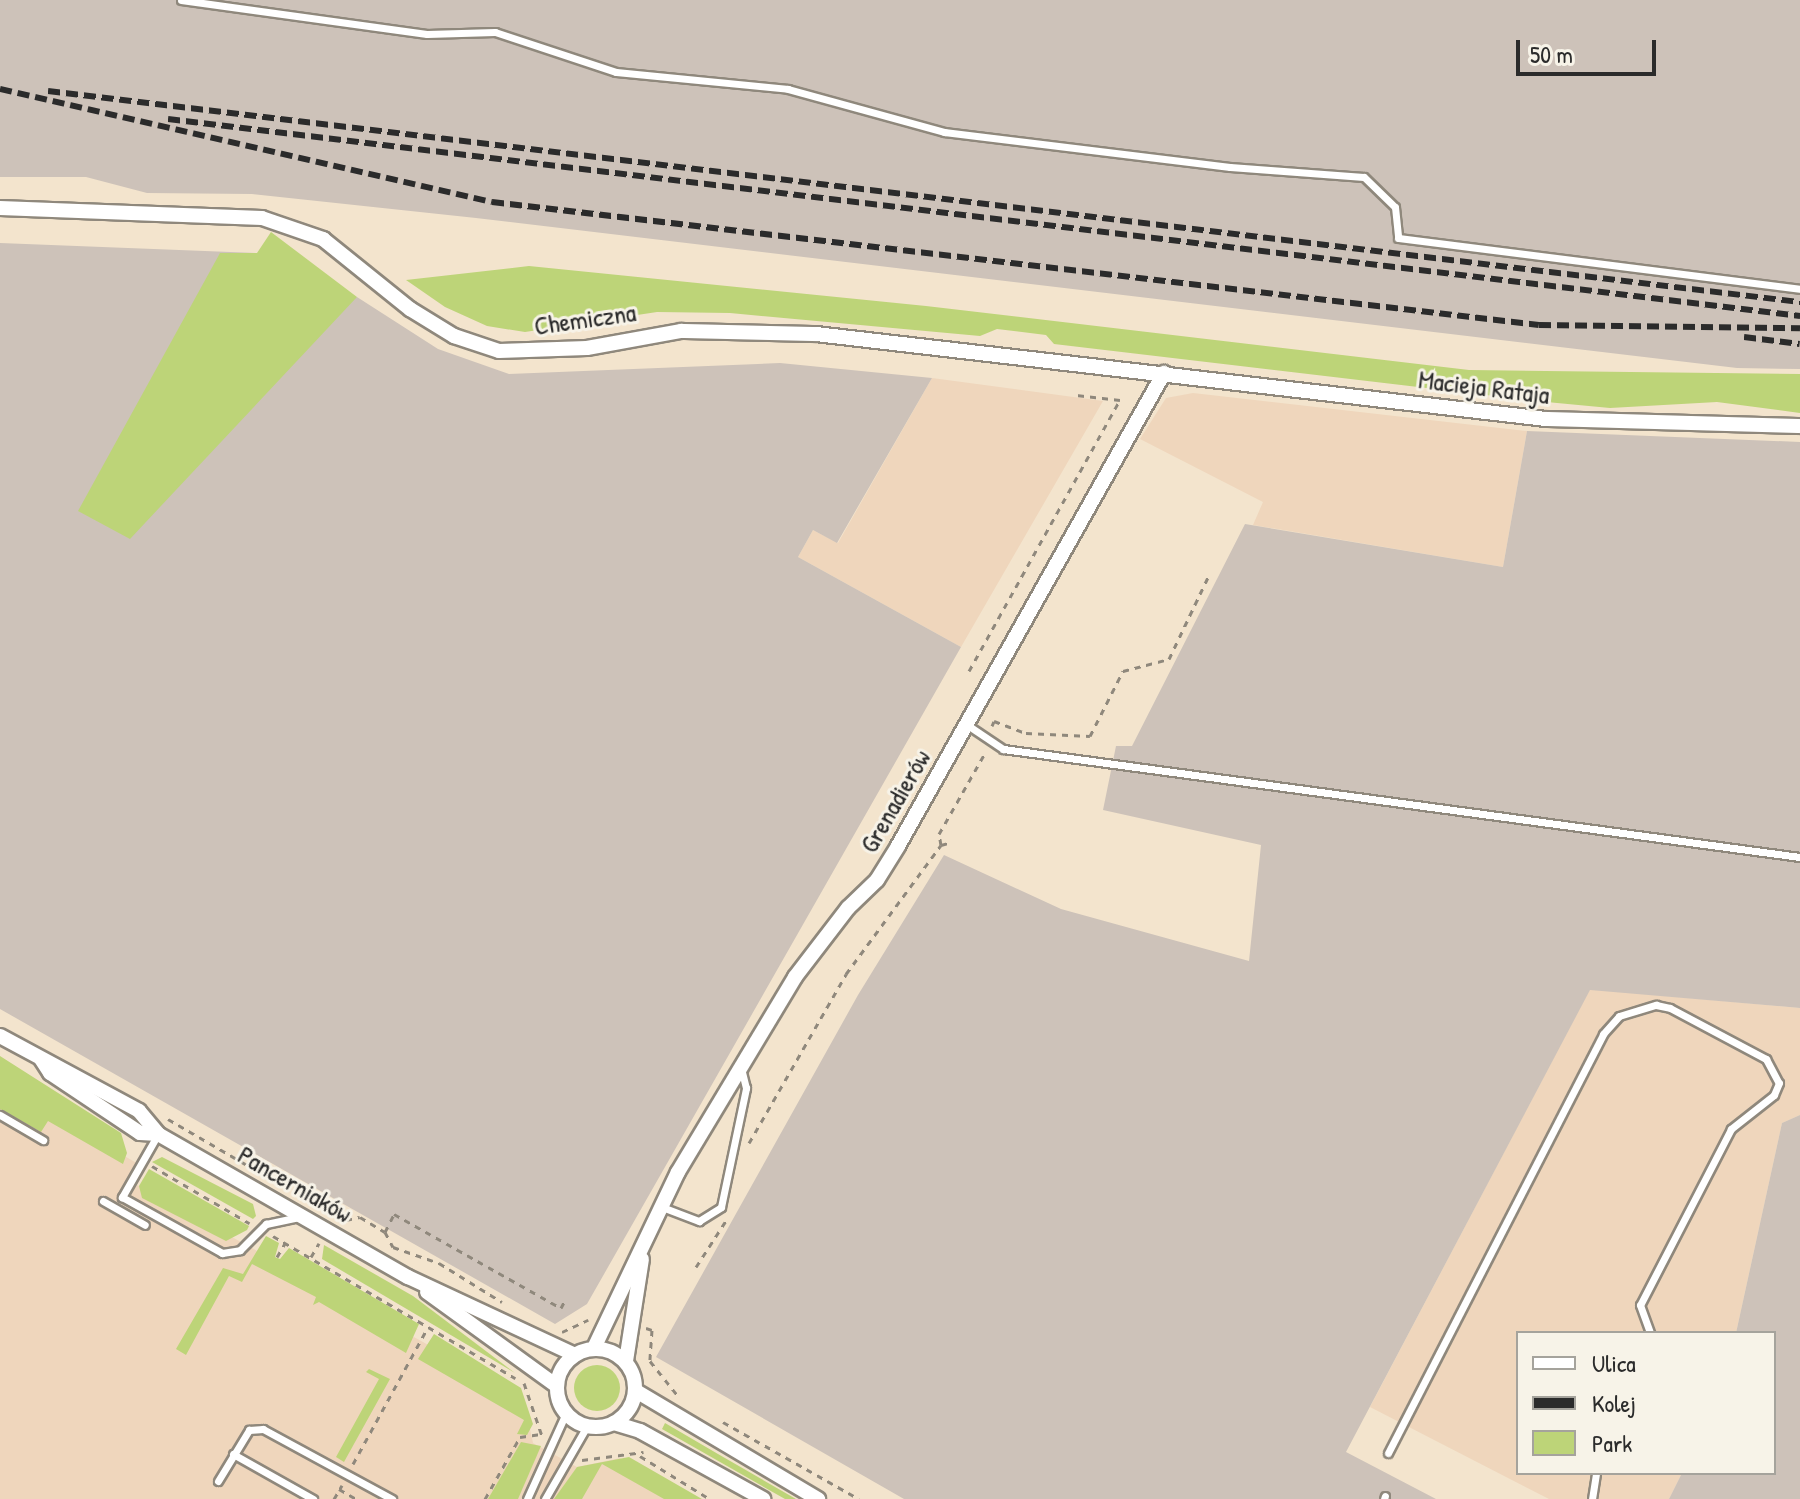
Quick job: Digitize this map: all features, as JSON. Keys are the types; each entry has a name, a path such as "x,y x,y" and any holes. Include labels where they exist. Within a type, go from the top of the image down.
{"street":[{"name":"Chemiczna","path":"0,208 262,218 323,239 410,309 454,336 499,351 587,348 681,331 756,331 1164,373"},
{"name":"Macieja Rataja","path":"1164,373 1546,419 1800,426"},
{"name":"Grenadierów","path":"594,1348 662,1207 741,1069 795,977 848,908 877,880 1164,373"},
{"name":"Pancerniaków","path":"0,1036 139,1111 158,1134 408,1277 575,1355"},
{"path":"614,1423 632,1404 636,1391 626,1361 646,1239"},
{"name":"Pancerniaków","path":"408,1277 472,1328 557,1386"},
{"path":"626,1361 594,1348 575,1355 557,1386 566,1413 587,1426 614,1423 651,1437 763,1499"},
{"path":"636,1391 818,1499"}],"lane":[{"path":"181,0 427,34 495,32 616,72 788,89 944,132 1230,167 1364,177 1395,207 1398,238 1800,289"},
{"path":"966,724 987,735 1003,749 1800,857"},
{"path":"1388,1453 1603,1034 1619,1016 1656,1005 1670,1008 1766,1059 1779,1083 1774,1095 1731,1129 1640,1305 1649,1331"},
{"path":"662,1207 699,1221 721,1207 746,1088 741,1069"},
{"path":"0,1115 43,1140"},
{"path":"158,1134 122,1197 222,1253 240,1250 259,1228 281,1219 305,1218"},
{"path":"103,1201 145,1225"},
{"path":"527,1499 566,1413"},
{"path":"545,1499 587,1426"},
{"path":"218,1481 249,1430 263,1429 392,1499"},
{"path":"233,1454 313,1499"},
{"path":"1592,1499 1596,1475"}],"path":[{"path":"969,671 1120,400 1076,395"},
{"path":"941,845 939,834 985,754 987,735 994,721 1026,733 1090,736 1123,671 1169,659 1210,573"},
{"path":"747,1148 846,974 941,845 952,842"},
{"path":"154,1167 519,1379 541,1434 553,1444"},
{"path":"696,1267 732,1207"},
{"path":"334,1213 346,1220 360,1217 385,1232 393,1247 439,1263 508,1306"},
{"path":"385,1232 394,1214 561,1308 564,1302"},
{"path":"277,1257 285,1243"},
{"path":"540,1340 545,1330 573,1329 597,1312 609,1316"},
{"path":"631,1323 652,1330 646,1353 676,1395 689,1402"},
{"path":"334,1499 428,1326"},
{"path":"519,1379 527,1363"},
{"path":"666,1411 676,1395"},
{"path":"716,1417 859,1499"},
{"path":"485,1499 520,1437 541,1434"},
{"path":"640,1456 651,1437"},
{"path":"571,1453 583,1460 633,1453 710,1499"},
{"path":"339,1489 356,1499"}],"shaded area":[{"path":"0,0 1800,0 1800,369 1737,368 252,194 147,193 86,177 0,177"},
{"path":"0,243 257,253 204,348 357,297 438,349 509,374 780,363 932,378 837,543 813,530 798,557 961,647 587,1304 555,1324 0,1009"},
{"path":"932,378 1103,401 961,647 798,557 813,530 838,543"},
{"path":"1193,393 1527,431 1503,567 1253,525 1263,502 1140,439 1166,398"},
{"path":"1527,431 1800,442 1800,1008 1590,990 1346,1452 1436,1499 904,1499 656,1357 858,995 944,855 1061,909 1249,961 1261,845 1103,810 1116,746 1132,746 1245,524 1503,567"},
{"path":"1590,989 1800,1008 1800,1115 1782,1123 1736,1331 1516,1331 1516,1475 1681,1475 1669,1499 1549,1499 1370,1407"},
{"path":"0,1083 145,1168 137,1185 523,1397 533,1443 577,1467 620,1458 690,1499 0,1499"},
{"path":"1800,1115 1800,1499 1669,1499 1681,1475 1776,1475 1776,1331 1736,1331 1782,1123"}],"green space":[{"path":"271,232 357,297 130,539 78,511 220,253 257,253"},
{"path":"529,266 926,306 1469,370 1800,374 1800,413 1717,402 1610,408 1536,401 1054,344 1046,335 997,329 980,336 730,313 657,312 525,332 487,326 445,307 406,280"},
{"path":"0,1056 121,1133 127,1153 123,1164 48,1121 41,1132 0,1109"},
{"path":"162,1157 253,1204 256,1216 253,1219 152,1162"},
{"path":"149,1169 249,1226 247,1230 226,1241 142,1198 139,1186"},
{"path":"266,1236 279,1243 275,1257 280,1259 289,1248 419,1324 406,1353 319,1302 313,1305 316,1297 252,1264 242,1282 229,1276 186,1355 176,1349 223,1268 243,1274"},
{"path":"324,1245 413,1296 515,1373 322,1259"},
{"path":"434,1334 521,1388 533,1424 527,1435 517,1434 524,1420 418,1359"},
{"path":"597,1365 613,1372 620,1388 613,1404 597,1411 581,1404 574,1388 581,1372"},
{"path":"369,1369 390,1379 344,1462 336,1457 379,1379 366,1372"},
{"path":"665,1423 796,1499 785,1499 662,1429"},
{"path":"521,1442 541,1446 518,1499 488,1499"},
{"path":"629,1457 702,1499 664,1499 602,1464 582,1499 554,1499 577,1467"}],"railway":[{"path":"0,89 492,202 1539,325 1800,328"},
{"path":"48,91 1800,302"},
{"path":"168,119 1800,316"},
{"path":"1744,337 1800,344"}]}
